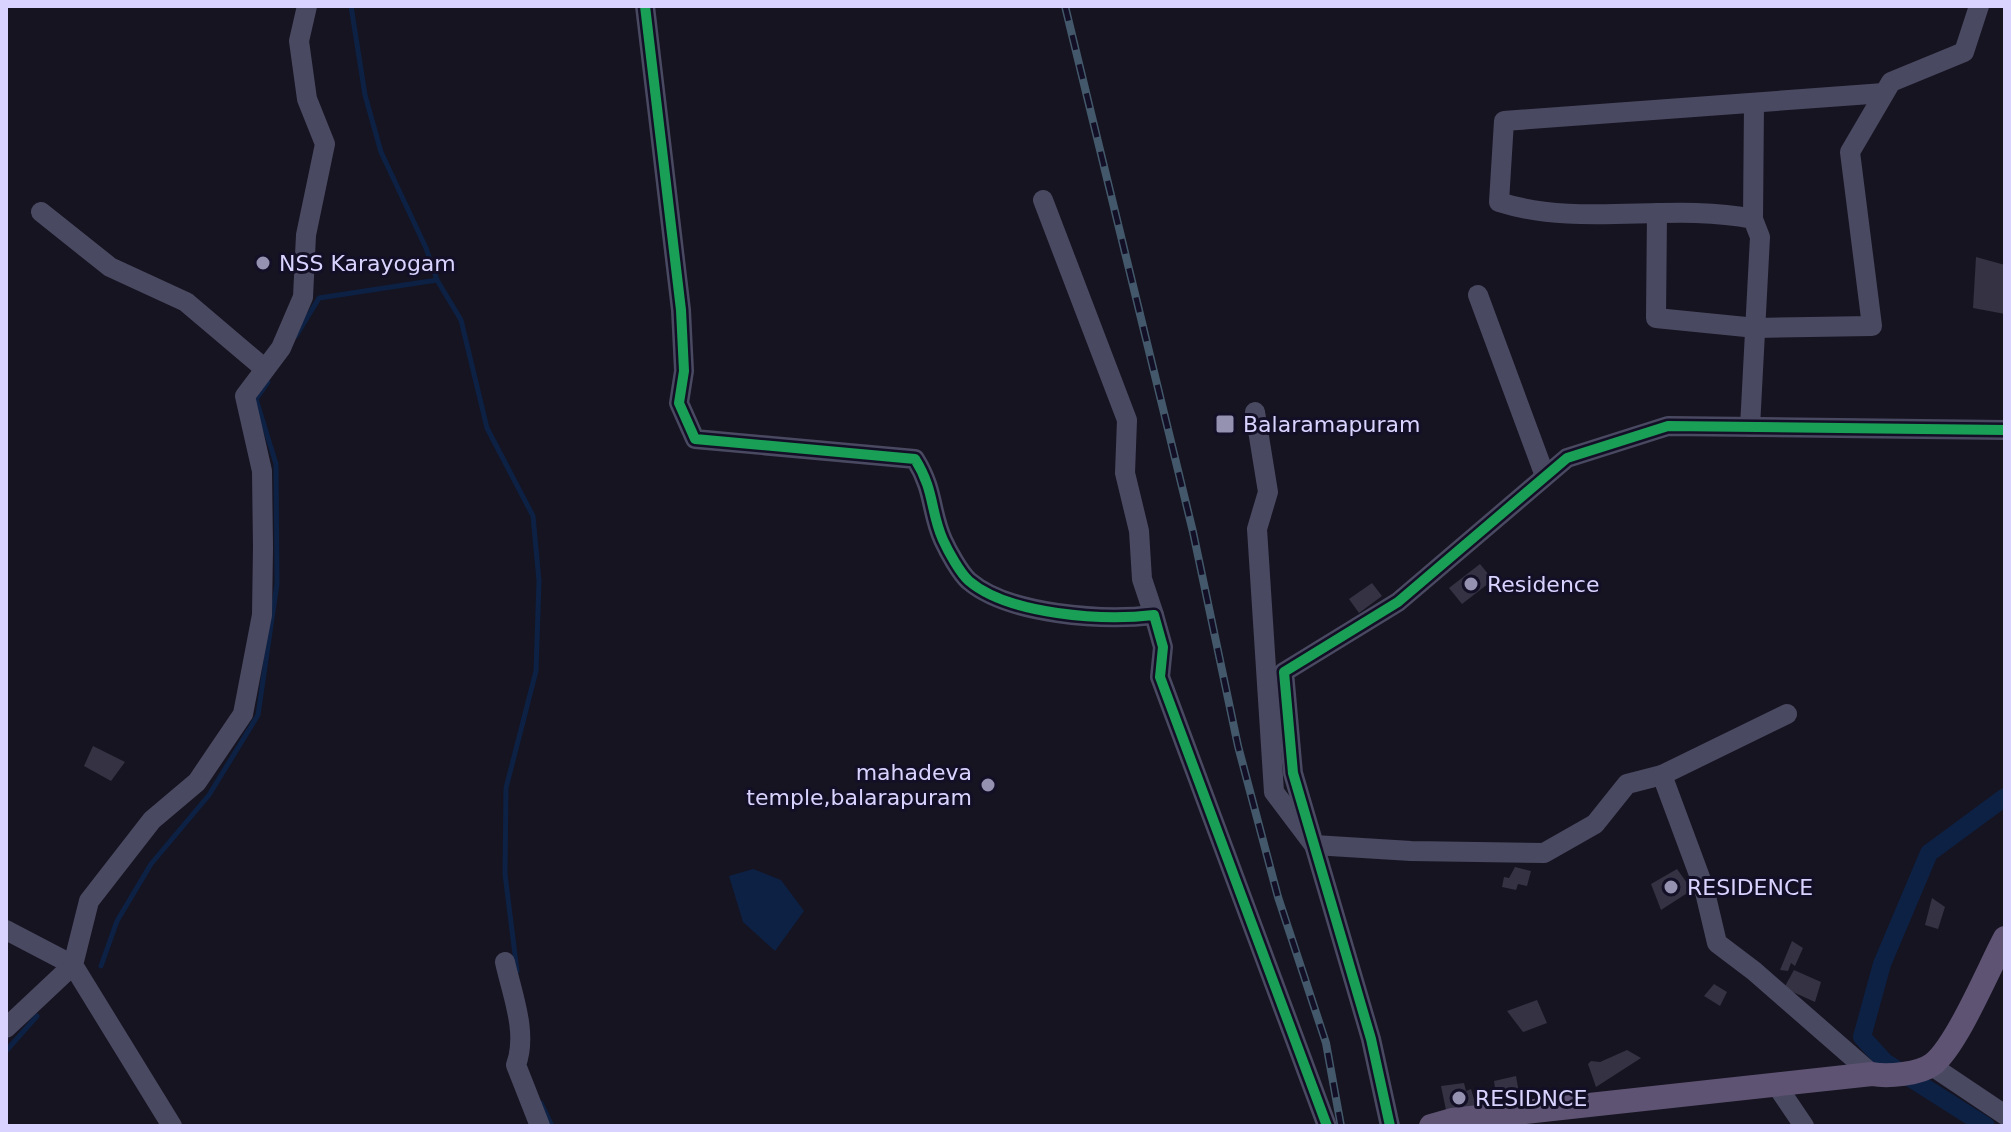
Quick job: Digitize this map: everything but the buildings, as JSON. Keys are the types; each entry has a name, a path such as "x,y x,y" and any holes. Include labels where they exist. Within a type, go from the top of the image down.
{"main road":[{"path":"1431,1126 1452,1120 1654,1096 1880,1075 1932,1066 1947,1047 2005,938"}],"street":[{"path":"6,1028 73,965 89,901 152,820 197,782 243,714 262,615 263,547 262,471 245,396 281,348 303,297 306,235 325,144 307,99 299,41 307,6"},
{"path":"645,6 681,310 684,371 679,403 695,439 915,459 929,482 942,539 968,580 1008,602 1037,608 1129,618 1154,615"},
{"path":"1657,213 1656,318 1756,328 1872,326 1850,152 1891,82 1964,52 1979,6"},
{"path":"1753,219 1722,213 1533,213 1499,202 1504,121 1884,93"},
{"path":"1750,427 1760,237 1753,219 1754,103"},
{"path":"1043,200 1127,420 1125,473 1139,531 1142,579 1163,647 1160,677 1327,1126"},
{"path":"41,212 110,267 186,302 265,369"},
{"path":"1478,295 1545,476"},
{"path":"1255,412 1268,492 1257,529 1274,792 1314,845 1411,851 1544,853 1595,824 1627,784 1662,775 1787,714"},
{"path":"1390,1126 1371,1039 1293,773 1284,672 1398,602 1567,458 1668,426 2005,430"},
{"path":"1662,775 1704,888 1717,943 1880,1075"},
{"path":"6,930 73,965 172,1126"},
{"path":"505,962 520,1033 521,1050 516,1065 540,1126"},
{"path":"1932,1066 2005,1115"},
{"path":"1777,1086 1804,1126"}],"water":[{"path":"753,869 781,880 804,911 775,951 743,922 729,876"}],"waterway":[{"path":"351,6 365,95 381,152 426,248 437,280 461,320 487,428 533,516 539,581 536,671 506,788 505,874 517,971"},
{"path":"296,336 319,298 437,280"},
{"path":"101,966 117,921 151,864 209,795 258,715 277,584 276,464 256,399 268,382"},
{"path":"1986,1126 1885,1062 1862,1037 1882,964 1929,853 2005,797"},
{"path":"6,1051 37,1016"},
{"path":"541,1103 552,1126"}],"railway":[{"path":"1065,6 1193,532 1238,746 1278,897 1326,1043 1341,1126"}],"cycle path":[{"path":"645,6 681,310 684,371 679,403 695,439 915,459 926,481 939,530 969,581 1008,602 1057,613 1109,617 1154,615 1163,647 1160,677 1327,1126"},
{"path":"1390,1126 1371,1039 1293,773 1284,672 1398,602 1567,458 1668,426 2005,430"}],"place":[{"name":"NSS Karayogam","path":"263,263"},
{"name":"Balaramapuram","path":"1225,424"},
{"name":"Residence","path":"1471,584"},
{"name":"mahadeva temple,balarapuram","path":"988,785"},
{"name":"RESIDENCE","path":"1671,887"},
{"name":"RESIDNCE","path":"1459,1098"}]}
